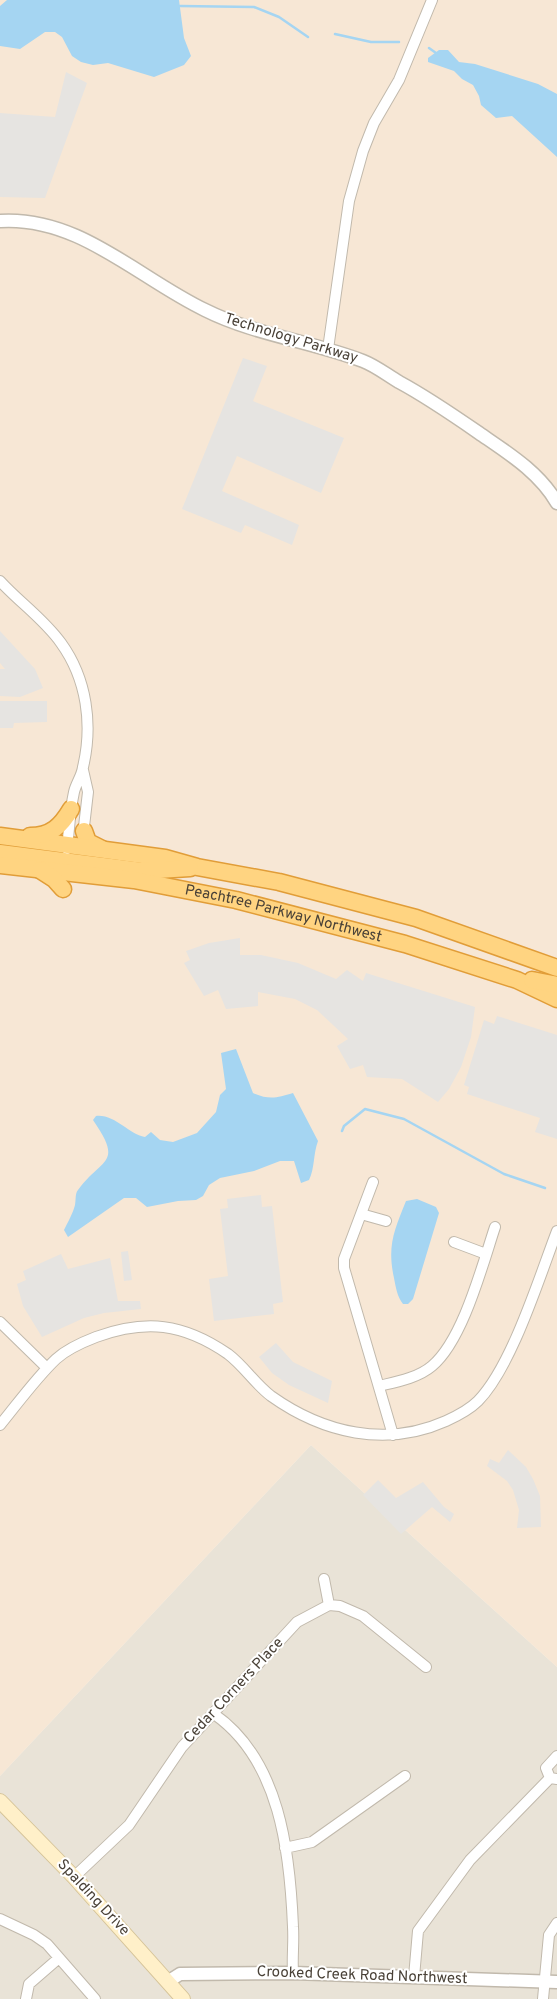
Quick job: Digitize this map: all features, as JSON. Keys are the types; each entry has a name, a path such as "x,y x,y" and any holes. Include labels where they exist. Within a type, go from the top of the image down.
{"highway":[{"path":"4,836 36,836 50,833 59,827 71,809"},
{"path":"84,831 88,842 102,849"},
{"name":"Peachtree Parkway Northwest","path":"4,836 134,880 236,900 405,944 517,980 557,999"},
{"name":"Peachtree Parkway Northwest","path":"0,865 38,870 102,849 165,858 197,867 279,882 416,918 557,968"},
{"path":"0,853 73,860 149,871 197,867"},
{"path":"38,870 54,880 63,889"},
{"path":"517,980 538,981 557,985"}],"main road":[{"name":"Spalding Drive","path":"0,1801 74,1877 169,1981 183,1999"}],"street":[{"path":"328,349 349,202 363,151 374,123 402,72 432,0"},
{"name":"Technology Parkway","path":"0,220 40,224 77,236 100,247 174,294 214,314 270,335 328,349 365,362 435,403 523,463 557,503"},
{"path":"0,581 51,630 62,644 75,668 88,712 83,770 88,792 84,831 73,860"},
{"path":"73,860 71,809 76,781 83,770"},
{"path":"373,1182 344,1259 344,1268 393,1435"},
{"path":"361,1214 386,1222"},
{"path":"379,1386 408,1378 432,1366 450,1344 467,1309 495,1227"},
{"path":"0,1425 58,1357 74,1347 111,1331 132,1326 170,1328 196,1336 228,1354 270,1396 334,1427 360,1434 393,1435 414,1433 461,1414 478,1402 497,1376 515,1338 557,1231"},
{"path":"454,1242 486,1254"},
{"path":"0,1322 47,1368"},
{"path":"324,1579 329,1605 340,1606 363,1616 426,1667"},
{"name":"Cedar Corners Place","path":"74,1877 129,1825 182,1747 297,1622 329,1605"},
{"path":"214,1714 229,1725 246,1742 264,1771 271,1788 285,1848 294,1928 293,1972"},
{"path":"414,1977 418,1931 470,1860 553,1778 546,1768 557,1756"},
{"path":"285,1848 312,1842 405,1776"},
{"path":"0,1919 34,1935 47,1944 95,1999"},
{"path":"543,1999 549,1935 557,1923"},
{"path":"26,1999 29,1984 59,1958"},
{"name":"Crooked Creek Road Northwest","path":"169,1981 180,1974 293,1972 557,1982"}],"shaded area":[{"path":"0,0 557,0 557,1667 311,1445 0,1776"},
{"path":"66,72 87,83 45,198 0,197 0,113 55,117"},
{"path":"243,358 267,366 253,401 344,438 321,493 237,456 222,491 299,525 292,545 245,525 241,533 182,509"},
{"path":"0,631 35,669 43,688 20,697 0,696 0,669 5,669 0,663"},
{"path":"0,701 47,701 47,722 14,723 13,728 0,728"},
{"path":"240,938 240,955 261,955 298,963 336,979 347,970 363,981 366,973 475,1007 471,1037 461,1067 449,1089 438,1102 402,1079 367,1077 363,1065 350,1069 337,1046 348,1039 317,1010 295,999 258,992 258,1006 226,1009 218,990 204,996 184,963 190,960 186,951 209,943"},
{"path":"497,1016 557,1035 557,1139 535,1132 540,1118 467,1094 469,1087 464,1085 484,1020 494,1024"},
{"path":"261,1195 262,1207 272,1206 283,1302 273,1304 274,1314 214,1321 209,1279 228,1276 220,1209 228,1208 227,1199"},
{"path":"128,1251 132,1280 124,1281 121,1252"},
{"path":"61,1254 68,1269 110,1258 118,1301 140,1301 141,1309 104,1313 84,1318 42,1337 23,1306 17,1284 26,1280 23,1271"},
{"path":"276,1343 293,1362 332,1381 328,1403 289,1385 272,1373 259,1357"},
{"path":"311,1445 557,1667 557,1999 0,1999 0,1776"},
{"path":"508,1450 526,1467 533,1479 540,1496 541,1527 517,1528 519,1510 513,1490 507,1481 487,1466 490,1459 499,1463"},
{"path":"378,1480 396,1498 423,1482 444,1507 454,1514 450,1522 432,1507 401,1534 363,1495"}],"water":[{"path":"7,0 179,0 184,38 191,56 184,65 154,77 108,63 93,65 81,62 72,56 62,37 55,32 45,32 20,49 0,46 0,6"},
{"path":"439,50 448,50 459,62 475,64 538,84 557,94 557,157 512,116 496,118 481,105 473,85 462,79 454,71 428,62 428,58"},
{"path":"236,1049 253,1093 273,1098 293,1093 318,1141 309,1180 301,1183 294,1161 280,1161 254,1171 220,1178 209,1185 203,1196 196,1200 178,1201 147,1207 136,1198 124,1198 68,1237 64,1230 74,1208 77,1191 106,1160 108,1153 107,1145 93,1120 96,1116 109,1118 145,1137 151,1132 160,1140 173,1142 197,1133 216,1112 220,1095 226,1089 221,1053"},
{"path":"417,1199 436,1207 439,1213 413,1299 408,1304 403,1304 395,1285 392,1267 393,1239 406,1201"}],"waterway":[{"path":"180,6 254,7 279,17 308,37"},
{"path":"335,34 371,42 399,42"},
{"path":"429,48 436,53"},
{"path":"342,1131 344,1126 365,1109 404,1119 504,1174 545,1188"}]}
